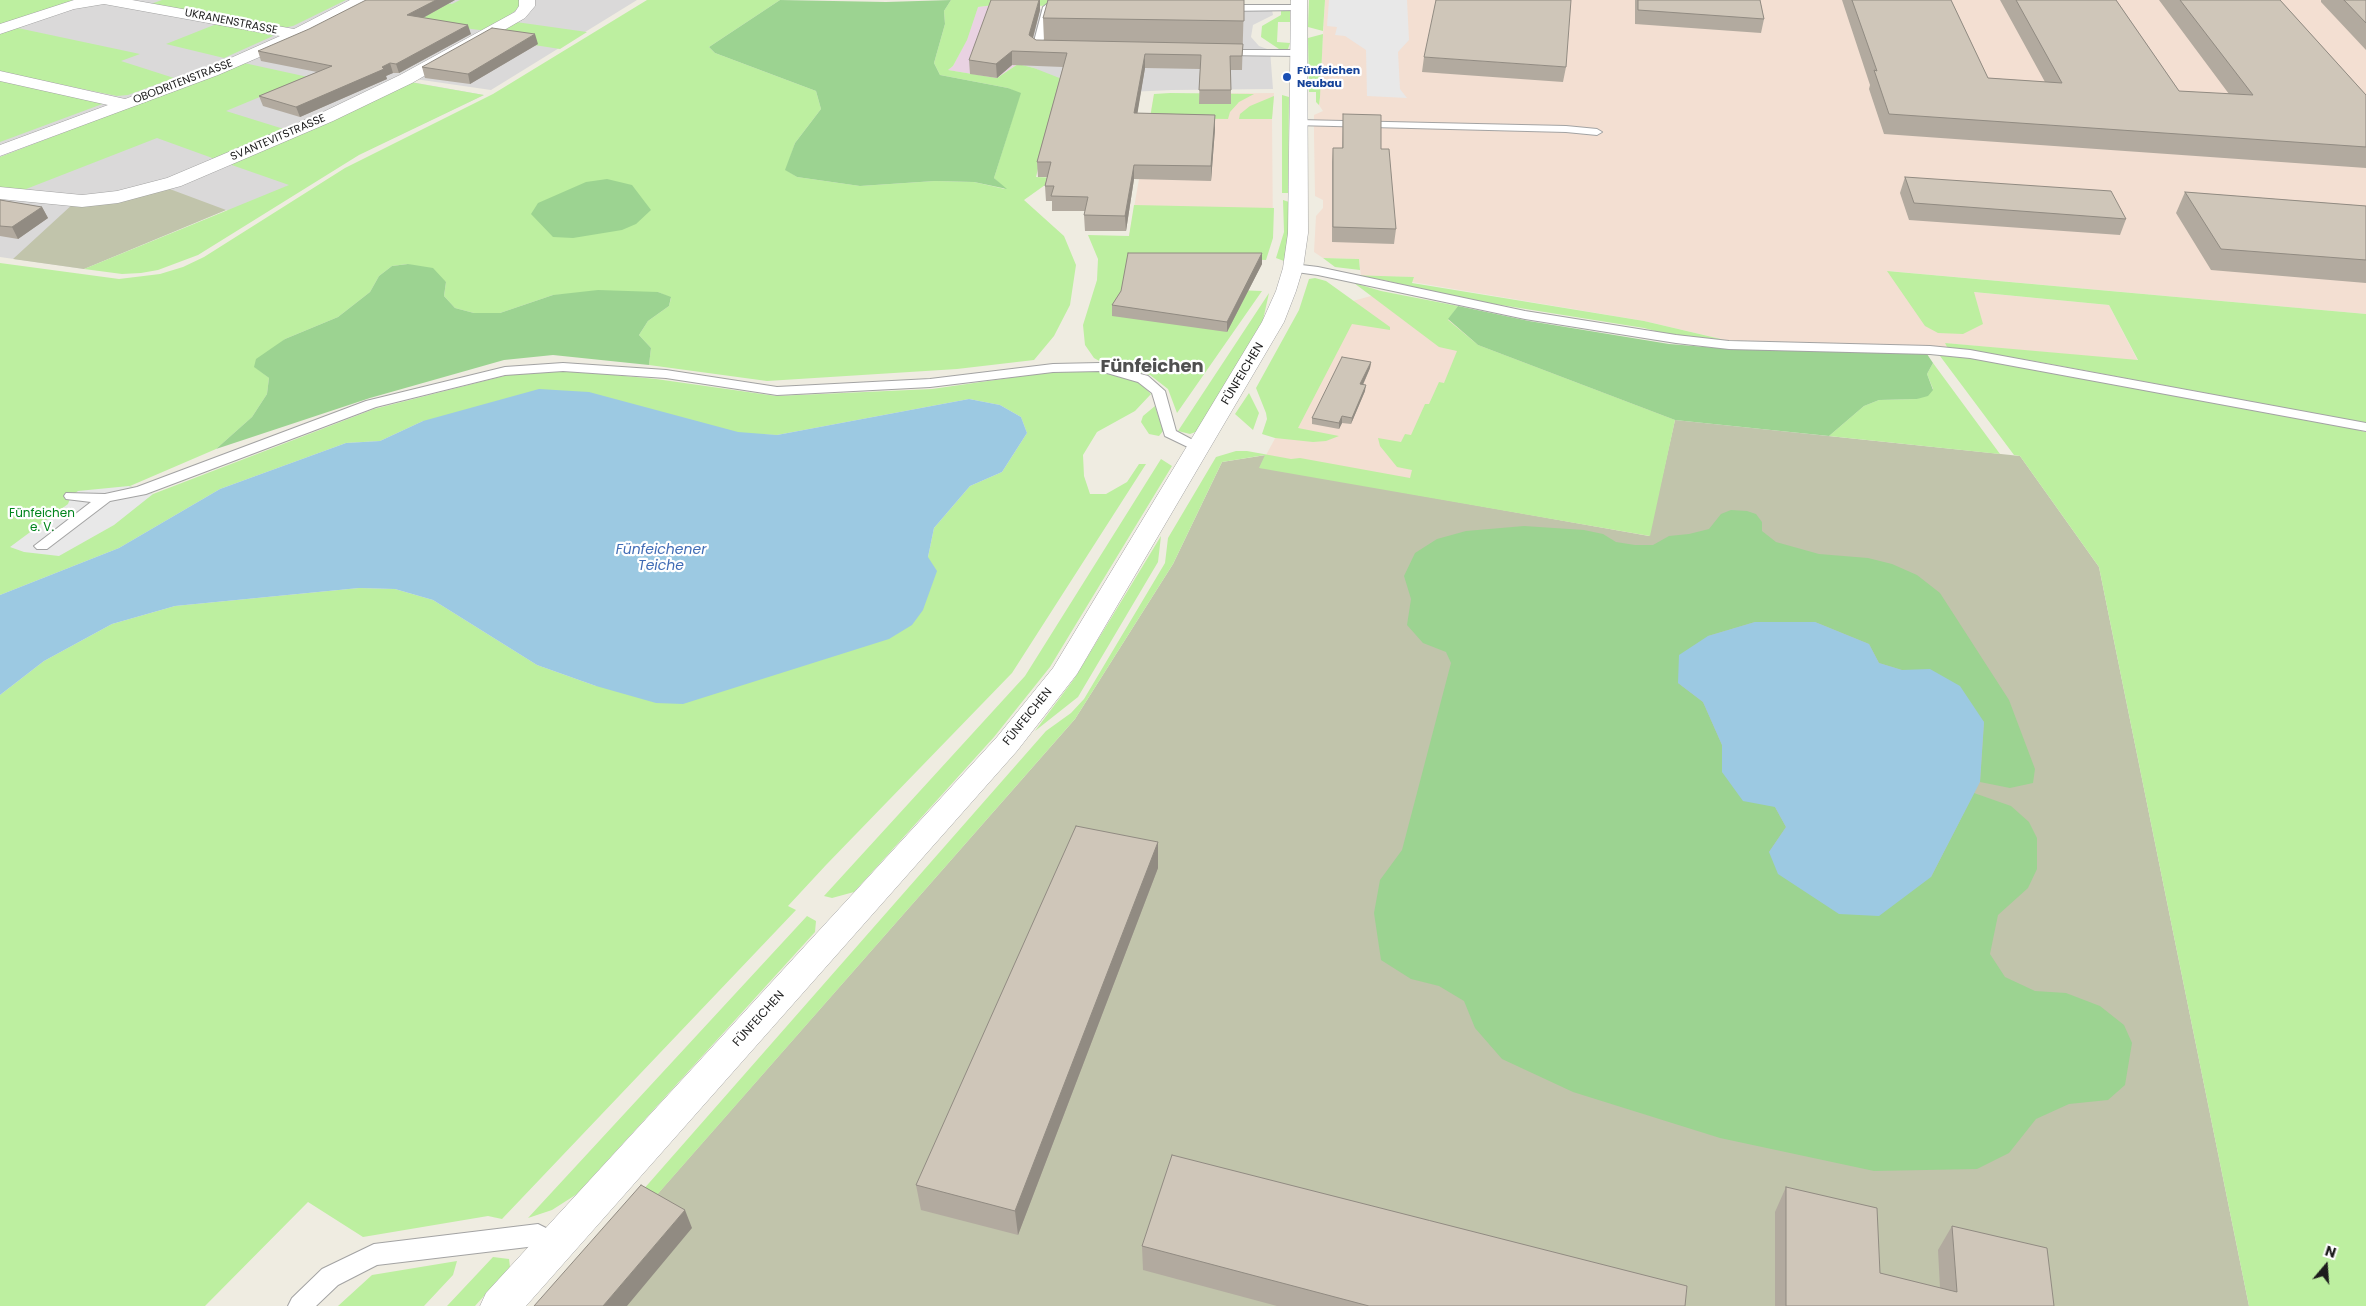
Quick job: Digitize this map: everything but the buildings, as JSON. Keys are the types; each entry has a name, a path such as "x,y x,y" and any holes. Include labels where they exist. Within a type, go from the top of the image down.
{"street":[{"path":"0,29 71,5 102,0"},
{"name":"UKRANENSTRASSE","path":"107,0 296,34"},
{"name":"OBODRITENSTRASSE","path":"0,151 212,72 296,34 362,0"},
{"name":"SVANTEVITSTRASSE","path":"0,193 44,200 82,200 118,197 174,182 327,117 406,80 520,15 527,6 527,0"},
{"name":"FÜNFEICHEN","path":"500,1306 1007,744 1063,674 1273,322 1293,268 1298,232 1299,4"},
{"path":"0,76 126,104"}],"lane":[{"path":"1210,8 1257,4 1299,4"},
{"path":"1056,50 1037,49 1047,7 1064,7"},
{"path":"1208,52 1300,53"},
{"path":"1299,123 1566,129 1598,132"},
{"path":"1293,268 1318,271 1525,315 1676,339 1729,344 1930,350 1970,354 2366,427"},
{"path":"71,496 105,498 141,491 371,404 505,370 562,367 666,374 777,391 930,383 1053,368 1100,367 1143,379 1158,391 1170,433 1198,447"},
{"path":"42,546 105,498"},
{"path":"300,1306 330,1277 374,1255 538,1235 556,1245"}],"shaded area":[{"path":"0,0 637,0 491,90 415,79 411,82 484,95 330,168 230,211 226,210 84,269 0,257"},
{"path":"1325,0 2366,0 2366,314 1888,271 1973,292 2109,305 2138,361 1945,343 1947,347 1725,340 1644,321 1412,282 1414,277 1361,276 1359,259 1323,258 1314,252 1316,216 1323,208 1323,200 1315,196 1314,115 1323,111 1319,105"},
{"path":"1329,0 1407,0 1409,40 1398,52 1400,89 1407,98 1367,96 1366,50 1345,36 1335,35 1337,27 1327,26"},
{"path":"994,5 1018,64 997,78 947,70 953,66 966,40 977,7"},
{"path":"1027,9 1272,10 1273,15 1253,25 1251,37 1259,46 1270,50 1273,89 1172,90 1085,94 1034,68 1012,63"},
{"path":"1274,93 1272,119 1273,238 1129,236 1154,94"},
{"path":"167,188 226,210 84,269 13,259 74,203"},
{"path":"1371,296 1448,319 1478,345 1675,420 1650,536 1259,468 1349,302"},
{"path":"1675,420 2020,456 2099,567 2249,1306 559,1306 1075,719 1173,564 1222,462 1266,455 1260,467 1649,536"},
{"path":"129,486 153,494 114,525 59,556 24,552 10,547 68,504 71,496 78,491"}],"green space":[{"path":"0,0 83,0 0,26"},
{"path":"162,0 346,0 293,26 282,28 151,4"},
{"path":"427,0 452,4 460,0 521,0 522,6 487,31 419,22"},
{"name":"Fünfeichen e. V.","path":"647,0 780,0 709,47 715,53 816,91 821,109 795,143 786,170 797,177 860,186 935,181 974,182 1005,189 994,178 1020,94 1008,88 940,75 934,63 945,24 944,11 951,0 1075,0 1056,6 994,5 978,7 967,40 953,66 948,70 997,78 1018,64 1062,79 1057,91 1036,177 1061,178 1045,185 1024,200 1064,236 1076,265 1070,305 1054,336 1034,360 957,369 767,381 649,365 651,348 639,335 648,321 669,306 671,298 658,292 553,295 500,313 474,313 455,308 444,296 446,282 408,264 392,266 379,276 370,292 338,317 285,339 255,367 269,378 267,394 252,417 216,449 130,486 153,494 374,409 508,375 562,370 656,379 776,396 932,389 1051,372 1103,371 1138,381 1151,394 1135,411 1097,432 1083,455 1084,476 1090,494 1106,494 1127,482 1139,464 1146,464 1012,673 826,865 788,906 796,910 502,1219 488,1216 363,1237 308,1202 205,1306 0,1306 0,695 44,661 112,624 175,606 359,588 395,589 433,600 537,665 596,686 928,557 934,528 970,486 1002,472 1027,433 1021,417 1000,405 969,399 777,435 423,421 380,441 346,443 220,489 119,548 0,595 0,263 119,279 160,274 183,267 204,257 345,168 493,94"},
{"path":"780,0 886,2 951,0 944,11 945,24 934,63 940,75 1008,88 1021,93 994,178 1007,189 974,182 935,181 860,186 797,177 785,170 795,143 821,109 816,91 715,53 709,47"},
{"path":"1309,0 1325,0 1323,31 1308,27"},
{"path":"1281,10 1290,11 1290,22 1278,22 1277,42 1290,43 1288,49 1282,51 1261,37 1262,26 1281,15"},
{"path":"516,22 587,32 560,49 489,38"},
{"path":"219,23 270,33 273,36 224,58 166,44"},
{"path":"13,27 140,54 121,61 174,78 128,95 117,96 0,72 0,32"},
{"path":"1323,34 1319,105 1316,102 1316,92 1309,92 1308,38"},
{"path":"244,63 308,77 226,111 287,130 215,159 157,138 21,191 0,188 0,157"},
{"path":"0,81 105,103 0,142"},
{"path":"410,82 484,95 359,155 198,255 158,270 141,273 122,274 84,269 289,185 226,163"},
{"path":"1154,94 1254,94 1239,102 1230,112 1228,119 1150,118"},
{"path":"1282,95 1289,97 1288,193 1282,193"},
{"path":"1274,96 1272,119 1239,119 1240,114 1250,106"},
{"path":"607,179 632,185 651,210 636,224 622,230 573,238 553,237 531,214 538,203 586,182"},
{"path":"1283,200 1289,202 1289,232 1284,261 1276,258 1284,232"},
{"path":"1134,205 1274,208 1273,238 1266,260 1177,257 1181,288 1262,291 1177,413 1168,389 1150,375 1103,363 1094,358 1085,345 1083,325 1097,280 1098,259 1088,235 1129,236"},
{"path":"1323,258 1359,259 1360,270 1335,267"},
{"path":"408,264 433,268 446,282 444,296 455,308 474,313 500,313 553,295 598,290 658,292 671,297 669,306 648,321 639,335 651,348 649,365 553,355 504,360 370,398 216,449 252,417 267,394 269,378 254,367 256,359 285,339 338,317 370,292 379,276 392,266"},
{"path":"1887,271 2366,314 2366,423 2034,361 1947,347 1945,343 2138,360 2109,305 1974,292 1983,324 1963,334 1938,333 1925,326"},
{"path":"1348,275 1414,277 1412,283 1644,321 1725,340 1670,335 1644,328 1476,301 1383,280"},
{"path":"1315,278 1326,281 1390,327 1390,330 1352,324 1298,428 1339,436 1326,441 1313,442 1275,438 1262,434 1267,419 1256,388 1299,310 1309,279"},
{"path":"1354,283 1381,291 1458,306 1448,320 1478,345 1675,420 1650,536 1259,468 1265,455 1222,462 1173,564 1075,719 649,1204 541,1306 1046,731 1071,713 1084,699 1165,563 1168,538 1216,457 1236,451 1247,451 1291,459 1300,458 1410,478 1412,470 1397,467 1380,446 1378,438 1401,442 1405,434 1411,435 1425,404 1429,404 1439,382 1444,383 1457,351 1439,347"},
{"path":"1269,293 1263,320 1198,431 1190,434 1178,431"},
{"path":"1458,306 1529,321 1669,344 1730,349 1927,354 1933,363 1927,374 1933,390 1928,396 1917,399 1879,400 1864,406 1829,436 1675,420 1478,345 1448,319"},
{"path":"1946,354 2319,421 2366,432 2366,1306 2249,1306 2099,567 2020,456 2014,455 1940,356"},
{"path":"1933,363 2000,454 1829,436 1864,406 1879,400 1917,399 1933,389 1927,374"},
{"path":"1249,393 1259,413 1253,430 1235,414"},
{"path":"1155,406 1163,431 1159,436 1149,434 1141,422 1143,416"},
{"path":"1161,459 1172,466 1050,667 994,737 854,892 832,898 824,896 1025,676"},
{"path":"1731,510 1747,511 1756,514 1762,522 1762,531 1776,542 1819,554 1868,558 1892,564 1917,575 1940,593 2009,700 2035,769 2033,783 2010,788 1980,782 1984,722 1930,670 1902,670 1879,663 1869,644 1815,622 1755,622 1708,636 1678,683 1703,702 1722,745 1722,772 1775,807 1786,827 1769,852 1931,877 1974,793 2011,806 2029,822 2037,838 2037,869 2028,888 1998,915 1990,954 2005,977 2035,991 2066,993 2100,1006 2124,1025 2132,1043 2125,1085 2108,1100 2069,1104 2036,1119 2009,1153 1977,1169 1874,1171 1720,1138 1573,1092 1502,1059 1475,1028 1464,1001 1439,986 1411,979 1381,960 1374,913 1380,880 1402,850 1451,663 1446,652 1423,643 1407,625 1411,599 1404,576 1415,553 1437,539 1466,531 1524,526 1584,530 1603,534 1616,542 1653,545 1669,536 1709,529 1721,514"},
{"path":"1161,536 1158,562 1078,697 1035,731 1074,679"},
{"path":"807,916 816,921 815,932 577,1194 552,1210 528,1218"},
{"path":"493,1257 509,1259 510,1267 475,1306 447,1306"},
{"path":"457,1261 453,1275 424,1306 338,1306 372,1275"}],"water":[{"name":"Fünfeichener Teiche","path":"539,389 589,392 738,432 777,435 969,399 1000,405 1021,417 1027,433 1002,472 970,486 934,528 928,557 937,571 923,610 912,625 889,639 683,704 656,703 596,686 537,665 433,600 395,589 359,588 175,606 112,624 44,661 0,695 0,595 119,548 220,489 346,443 380,441 423,421"},
{"path":"1755,622 1815,622 1869,644 1879,663 1902,670 1930,669 1960,686 1984,722 1980,782 1931,877 1879,916 1839,914 1778,874 1769,852 1786,827 1775,807 1743,801 1722,772 1722,745 1703,702 1678,683 1679,655 1708,636"}],"place":[{"name":"Fünfeichen Neubau","path":"1287,77"}],"district":[{"name":"Fünfeichen","path":"1152,367"}]}
